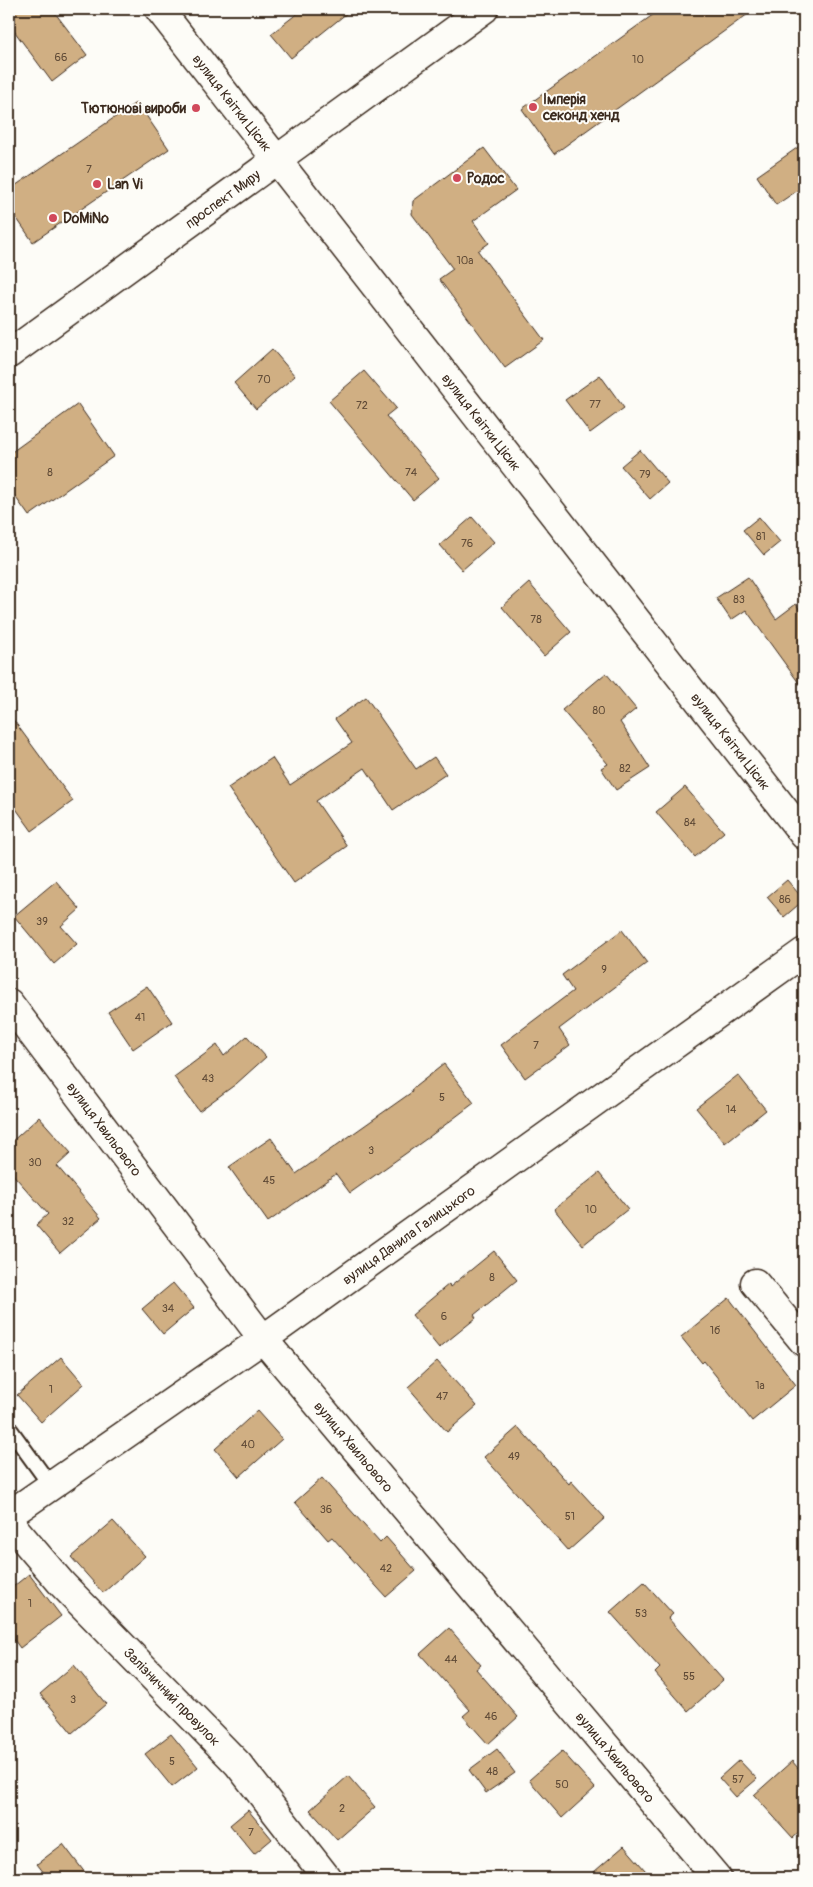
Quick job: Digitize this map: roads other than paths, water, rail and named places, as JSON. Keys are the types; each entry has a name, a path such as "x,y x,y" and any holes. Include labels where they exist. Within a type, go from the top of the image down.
{"street":[{"name":"вулиця Квітки Цісик","path":"159,9 804,835"},
{"name":"проспект Миру","path":"9,354 484,9"},
{"name":"вулиця Данила Галицького","path":"9,1515 263,1339 804,952"},
{"name":"вулиця Хвильового","path":"9,1003 263,1339 717,1878"},
{"path":"755,1283 804,1342"},
{"name":"Залізничний провулок","path":"9,1522 62,1584 238,1764 327,1878"}],"lane":[{"path":"9,1428 51,1486"}],"place":[{"name":"Імперія секонд хенд","path":"533,107"},
{"name":"Тютюнові вироби","path":"196,108"},
{"name":"Родос","path":"457,178"},
{"name":"Lan Vi","path":"97,184"},
{"name":"DoMiNo","path":"53,218"}]}
